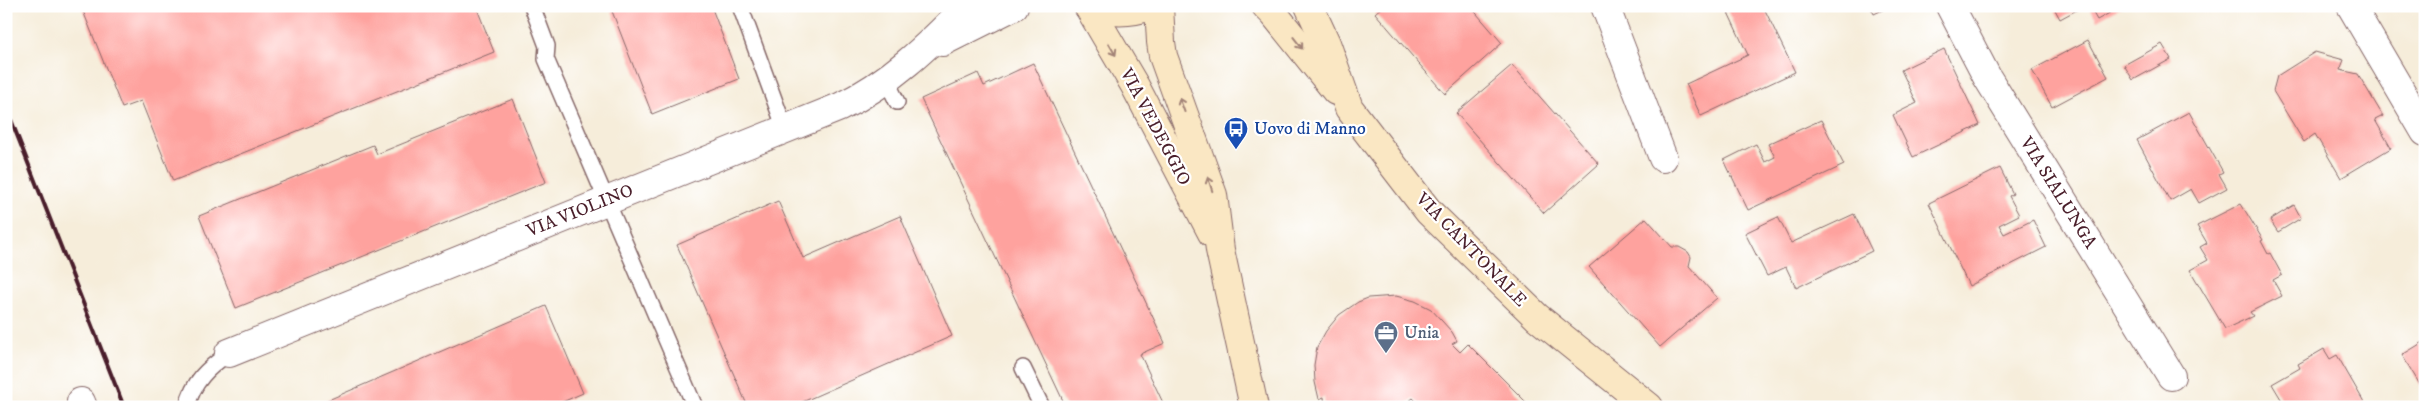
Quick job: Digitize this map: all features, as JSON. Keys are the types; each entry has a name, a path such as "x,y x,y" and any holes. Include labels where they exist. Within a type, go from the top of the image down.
{"main road":[{"path":"1088,6 1112,12 1124,12 1150,6"},
{"name":"VIA VEDEGGIO","path":"1088,6 1136,86 1220,250"},
{"name":"VIA VEDEGGIO","path":"1159,6 1160,42 1163,56 1213,195 1220,250 1254,407"},
{"path":"1266,6 1350,108"},
{"name":"VIA CANTONALE","path":"1309,6 1326,43 1350,108 1429,212 1537,318 1649,407"}],"street":[{"path":"922,52 967,6"},
{"path":"922,52 1014,6"},
{"path":"1605,6 1664,158"},
{"name":"VIA SIALUNGA","path":"1950,6 1987,77 2171,376"},
{"path":"2351,6 2425,132"},
{"name":"VIA VIOLINO","path":"229,353 784,129 840,107 892,91 922,52"}],"lane":[{"path":"532,6 547,46 546,59 605,201 695,407"},
{"path":"740,6 784,129"},
{"path":"187,407 198,380 210,366 229,353"},
{"path":"1023,368 1042,407"}],"building":[{"path":"81,6 476,6 494,52 173,181 141,101 122,108"},
{"path":"610,6 711,6 739,79 652,114"},
{"path":"1383,6 1470,6 1502,43 1445,94 1375,13"},
{"path":"1725,6 1763,6 1795,72 1701,116 1686,84 1748,55"},
{"path":"1870,6 1891,6 1874,14"},
{"path":"2053,6 2084,6 2060,19"},
{"path":"2089,6 2122,6 2097,20"},
{"path":"2088,40 2108,77 2052,107 2032,70"},
{"path":"2162,44 2171,59 2133,80 2124,65"},
{"path":"1944,49 1980,125 1913,157 1893,115 1917,103 1901,70"},
{"path":"2315,52 2344,60 2340,70 2358,74 2383,116 2375,120 2391,148 2341,178 2315,134 2304,142 2273,91 2277,76"},
{"path":"1033,63 1165,343 1140,354 1165,407 1066,407 921,99 978,73 984,86"},
{"path":"1512,65 1599,164 1544,213 1456,113"},
{"path":"513,99 546,182 236,308 199,216 373,145 377,154"},
{"path":"2189,112 2223,172 2219,174 2227,188 2199,203 2191,189 2170,201 2137,140"},
{"path":"1821,120 1844,165 1748,210 1724,160 1756,144 1765,162 1775,157 1768,144"},
{"path":"2000,168 2013,194 2009,196 2019,215 1999,225 2004,234 2033,220 2046,247 1969,286 1929,203"},
{"path":"778,201 803,258 900,216 952,336 791,407 748,407 677,245"},
{"path":"2241,204 2263,240 2261,241 2268,254 2270,253 2282,275 2273,280 2282,296 2250,312 2253,316 2225,329 2190,270 2208,260 2200,247 2207,243 2197,226"},
{"path":"2294,205 2301,218 2278,232 2270,220"},
{"path":"1854,214 1872,251 1796,288 1786,267 1767,276 1745,233 1778,217 1791,243"},
{"path":"1646,218 1672,247 1679,247 1688,252 1691,257 1689,266 1717,298 1660,347 1589,267"},
{"path":"1396,296 1415,301 1431,309 1452,332 1457,341 1452,344 1460,352 1468,344 1531,407 1422,407 1413,398 1402,407 1325,407 1324,397 1319,399 1314,365 1317,347 1326,331 1339,315 1358,302 1368,298"},
{"path":"546,306 583,393 551,407 312,407"},
{"path":"2425,341 2425,393 2402,355"},
{"path":"2324,349 2330,359 2337,355 2364,402 2361,404 2362,407 2279,407 2284,404 2272,384 2300,368 2298,364"}],"railway":[{"path":"6,107 124,407"}],"place":[{"name":"Uovo di Manno","path":"1236,150"},
{"name":"Unia","path":"1386,354"}]}
